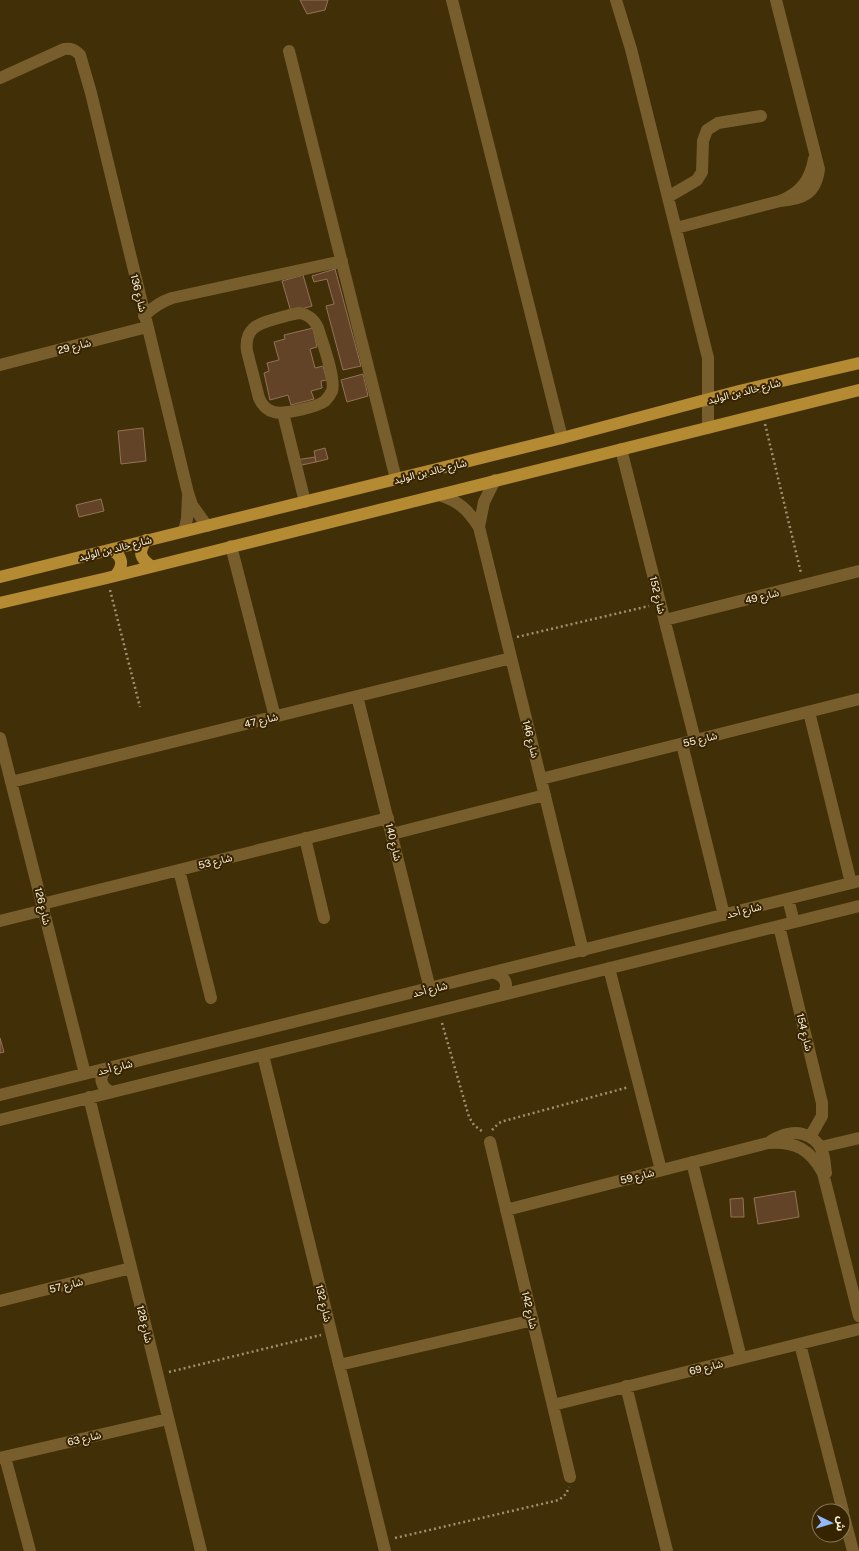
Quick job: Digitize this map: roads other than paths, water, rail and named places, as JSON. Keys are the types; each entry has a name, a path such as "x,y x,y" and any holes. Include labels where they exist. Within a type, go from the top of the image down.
{"main road":[{"name":"شارع خالد بن الوليد","path":"0,577 859,363"},
{"path":"0,603 112,577 859,390"},
{"path":"146,540 141,550 141,555 143,560 151,566"},
{"path":"110,550 120,555 122,560 122,566 112,577"}],"street":[{"path":"452,0 562,438"},
{"path":"616,0 632,49 708,358 708,428"},
{"path":"676,228 780,201 802,198 809,193 818,178 819,169 776,0"},
{"name":"شارع 136","path":"0,78 64,49 76,51 80,56 91,93 188,493 192,505 207,526"},
{"path":"289,51 396,479"},
{"path":"668,197 697,180 702,172 703,141 707,130 718,122 761,116"},
{"path":"146,322 152,308 172,298 342,261"},
{"path":"294,314 306,314 316,322 333,386 328,398 324,402 283,413 275,413 262,405 246,344 251,330 262,322 294,314"},
{"name":"شارع 29","path":"0,365 146,322"},
{"path":"283,413 305,502"},
{"name":"شارع 152","path":"621,449 695,740"},
{"name":"شارع 146","path":"479,527 484,502 495,480"},
{"name":"شارع 136","path":"184,531 188,493"},
{"name":"شارع 146","path":"439,495 452,498 463,506 479,527 583,951"},
{"path":"231,546 275,717"},
{"name":"شارع 49","path":"665,620 859,572"},
{"name":"شارع 47","path":"7,778 275,717 511,658"},
{"name":"شارع 140","path":"357,696 430,989"},
{"name":"شارع 55","path":"541,779 859,699"},
{"path":"809,712 855,882"},
{"name":"شارع 126","path":"0,738 7,778 43,907 85,1074"},
{"path":"682,744 724,915"},
{"path":"392,834 545,795"},
{"name":"شارع 53","path":"0,921 43,907 178,870 388,818"},
{"path":"305,838 324,918"},
{"path":"178,870 211,998"},
{"name":"شارع أحد","path":"0,1095 495,973 855,882"},
{"path":"788,899 794,922"},
{"path":"0,1120 859,906"},
{"name":"شارع 154","path":"779,926 822,1103 822,1116 810,1137"},
{"path":"609,968 661,1170"},
{"path":"495,973 504,978 506,989 503,994"},
{"name":"شارع 132","path":"263,1055 384,1546"},
{"path":"106,1069 102,1073 102,1085 111,1092"},
{"name":"شارع 128","path":"89,1097 201,1551"},
{"name":"شارع 59","path":"768,1143 789,1133 796,1133 810,1137"},
{"path":"810,1137 821,1147 824,1155 827,1184 859,1316"},
{"path":"821,1147 859,1138"},
{"name":"شارع 142","path":"490,1139 570,1477"},
{"name":"شارع 59","path":"506,1210 768,1143 779,1142 801,1148 810,1155 818,1163 827,1184"},
{"path":"692,1162 741,1358"},
{"name":"شارع 57","path":"0,1301 131,1268"},
{"path":"339,1365 533,1320"},
{"name":"شارع 69","path":"553,1405 859,1329"},
{"path":"800,1344 841,1503"},
{"path":"626,1386 667,1551"},
{"name":"شارع 63","path":"3,1458 168,1419"},
{"path":"3,1458 30,1551"}]}
